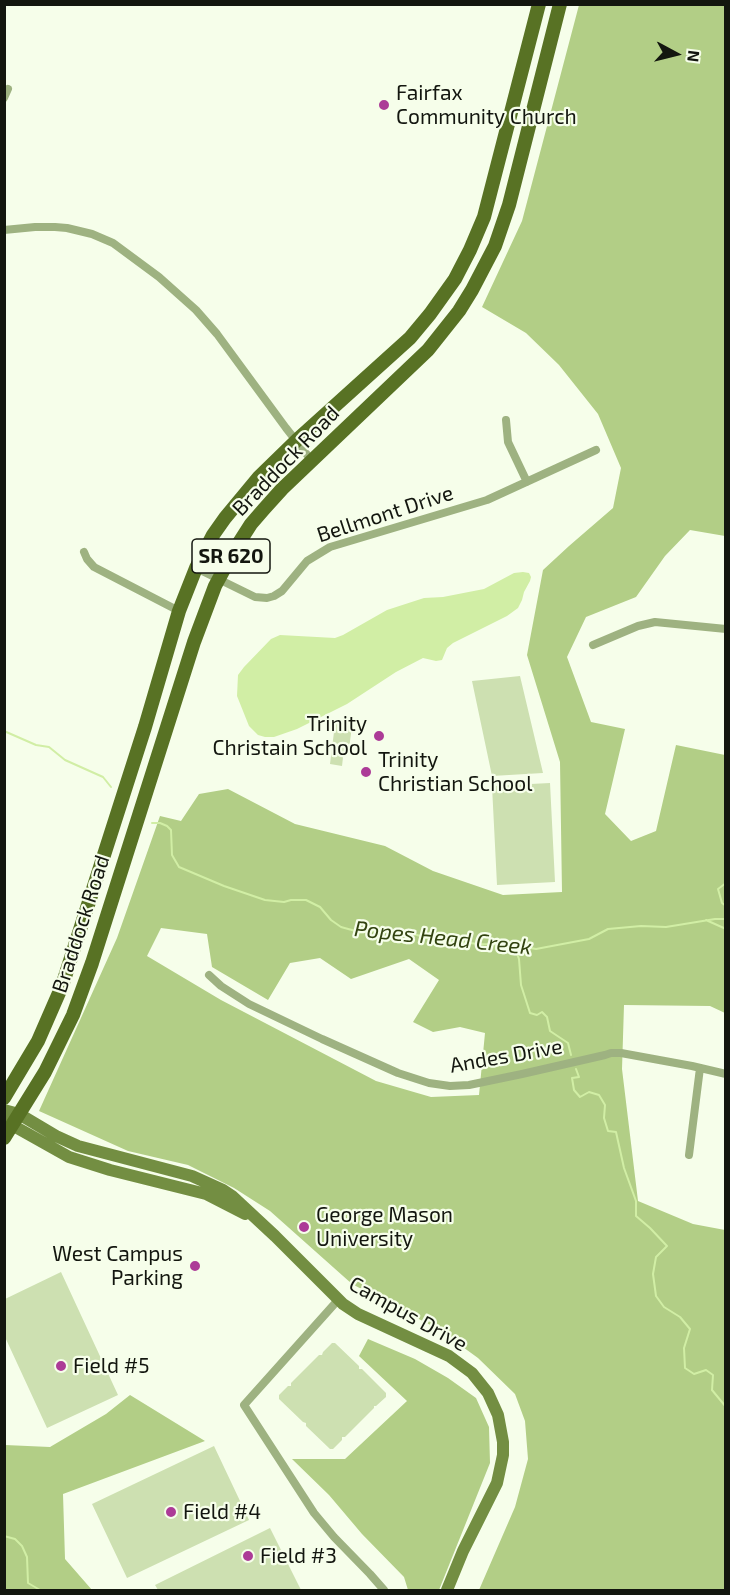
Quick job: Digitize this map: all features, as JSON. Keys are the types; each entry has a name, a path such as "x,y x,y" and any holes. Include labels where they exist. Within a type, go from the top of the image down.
{"main road":[{"name":"Braddock Road","path":"4,1098 38,1041 62,986 145,727 179,611 196,568 213,536 259,477 410,338 455,279 484,217 539,4"},
{"name":"Braddock Road","path":"4,1138 12,1118 45,1072 83,988 188,662 218,579 251,524 282,489 428,350 459,311 484,270 509,205 560,4"}],"street":[{"path":"4,230 35,227 80,230 102,238 159,277 196,310 312,461"},
{"path":"507,420 508,442 527,482"},
{"name":"Bellmont Drive","path":"196,568 255,597 274,596 282,591 307,561 330,547 487,500 596,450"},
{"path":"84,552 94,567 179,611"},
{"path":"593,645 638,626 655,622 726,628"},
{"name":"Andes Drive","path":"209,975 221,986 249,1004 398,1073 429,1083 450,1086 469,1085 611,1053 726,1074"},
{"path":"689,1155 700,1068"},
{"name":"Campus Drive","path":"4,1110 69,1157 206,1194 260,1222 338,1300 358,1314 449,1356 462,1364 481,1383 498,1415 503,1448 501,1469 497,1483 458,1561 447,1590"},
{"path":"338,1300 244,1405 314,1513 384,1590"}],"shaded area":[{"path":"579,5 725,5 725,536 690,530 665,556 636,597 586,617 567,657 591,722 625,729 605,814 631,841 656,831 676,745 725,755 725,1013 710,1006 624,1005 622,1069 638,1201 693,1224 725,1230 725,1590 479,1590 515,1507 528,1459 525,1421 515,1394 478,1358 438,1329 352,1284 270,1211 234,1188 188,1165 128,1151 39,1111 117,938 160,816 181,821 199,794 228,789 295,824 385,846 433,871 503,895 562,892 560,762 527,655 543,570 613,508 621,468 598,414 559,365 526,333 482,307 522,221","holes":["161,928 207,934 212,967 268,1000 290,963 320,958 351,979 409,959 439,980 413,1022 433,1032 460,1027 485,1033 479,1095 431,1097 376,1081 221,1000 147,956"]},
{"path":"514,573 529,573 531,577 518,608 507,616 453,643 447,648 442,660 423,658 396,672 347,704 297,729 274,737 258,735 249,726 237,696 238,675 271,639 280,635 335,638 387,610 424,598 443,597 484,589"},
{"path":"520,676 543,773 492,776 472,681"},
{"path":"335,724 352,726 349,749 344,749 342,766 330,764"},
{"path":"550,783 555,882 497,885 492,786"},
{"name":"Field #5","path":"61,1272 118,1395 47,1428 5,1337 5,1299"},
{"path":"368,1339 415,1359 476,1398 489,1427 490,1463 439,1590 408,1590 404,1577 362,1534 329,1495 292,1459 345,1459 407,1401 359,1356"},
{"path":"332,1343 335,1343 386,1393 386,1397 374,1406 345,1437 342,1437 333,1449 330,1449 279,1399 279,1395 291,1386 291,1383"},
{"path":"130,1395 205,1441 63,1494 65,1559 92,1590 5,1590 5,1445 50,1447 106,1414"},
{"name":"Field #4","path":"214,1446 249,1520 127,1578 92,1504"},
{"name":"Field #3","path":"270,1528 301,1590 158,1590 155,1585"}],"waterway":[{"name":"Popes Head Creek","path":"4,731 36,745 49,747 65,760 103,777 111,787"},
{"name":"Popes Head Creek","path":"152,823 160,823 171,830 172,855 179,867 265,900 284,902 306,900 320,907 331,920 341,927 359,932 384,930 406,932 449,941 514,945 536,949 589,939 608,929 641,926 666,927 726,919"},
{"name":"Popes Head Creek","path":"726,883 718,889 722,903 726,906"},
{"name":"Popes Head Creek","path":"706,920 726,929"},
{"path":"514,945 519,959 521,985 530,1013 537,1015 542,1012 547,1017 550,1031 568,1043 571,1055"},
{"path":"576,1069 579,1077 572,1078 574,1090 580,1097 589,1092 599,1095 605,1105 604,1118 608,1131 616,1132 624,1168 636,1201 636,1216 667,1246 656,1257 653,1274 656,1296 664,1307 680,1317 690,1329 684,1348 685,1368 694,1374 706,1370 713,1375 712,1390 726,1407"},
{"path":"4,1536 15,1539 22,1546 27,1557 28,1583 40,1590"}],"place":[{"name":"Fairfax Community Church","path":"384,105"},
{"name":"Trinity Christain School","path":"379,736"},
{"name":"Trinity Christian School","path":"366,772"},
{"name":"George Mason University","path":"304,1227"},
{"name":"West Campus Parking","path":"195,1266"},
{"name":"Field #5","path":"61,1366"},
{"name":"Field #4","path":"171,1512"},
{"name":"Field #3","path":"248,1556"}]}
